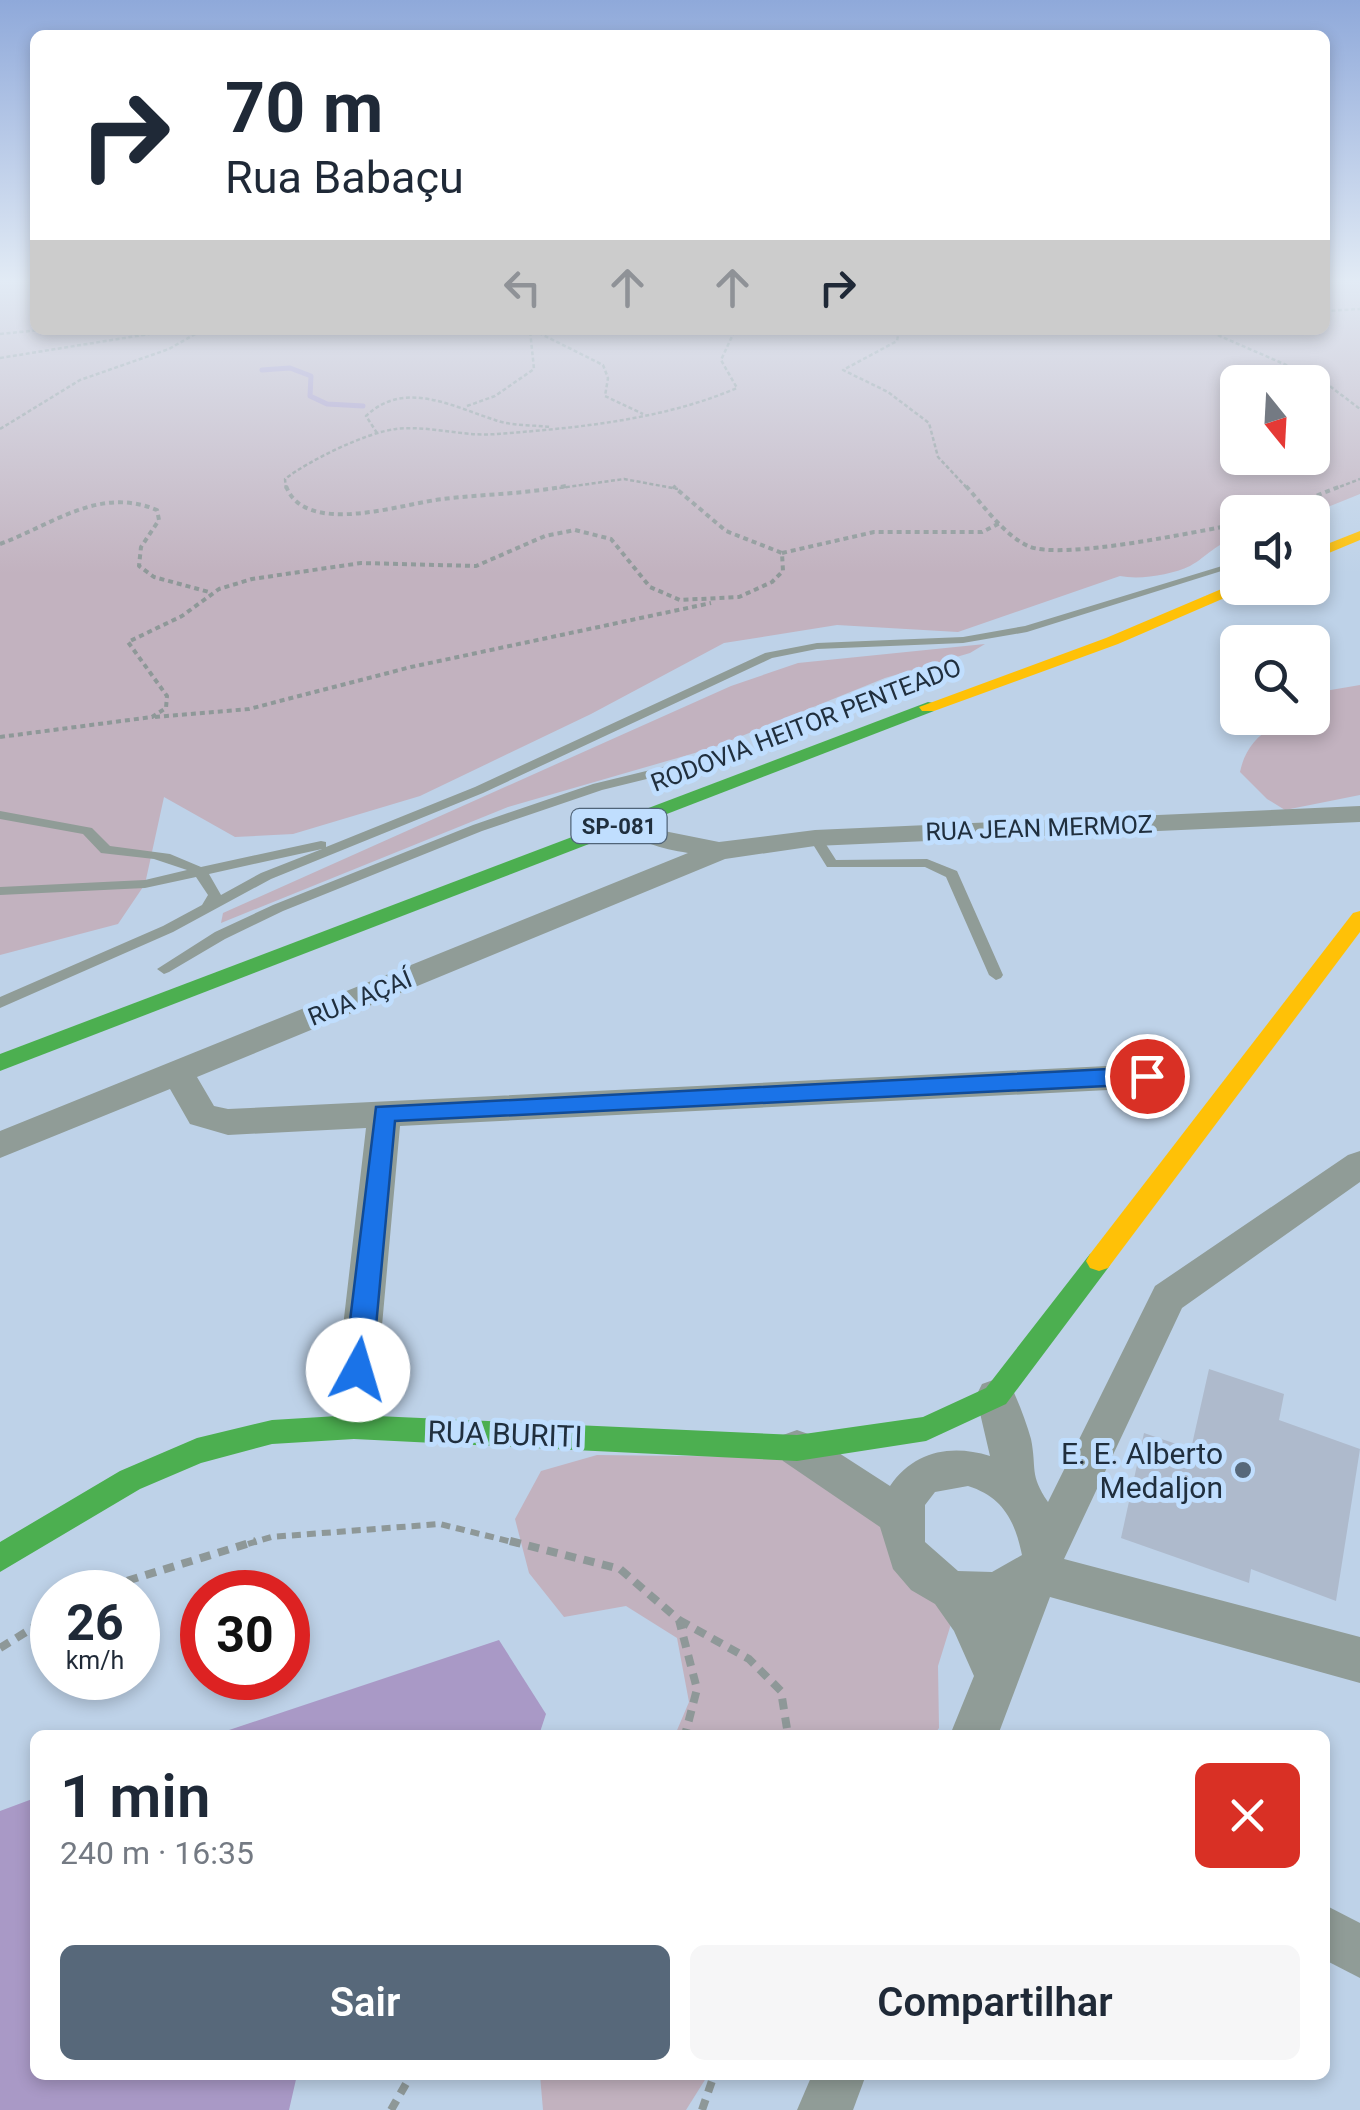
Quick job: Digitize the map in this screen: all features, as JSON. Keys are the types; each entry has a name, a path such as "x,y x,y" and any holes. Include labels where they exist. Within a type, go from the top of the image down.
{"main road":[{"path":"1330,524 1360,512"},
{"path":"1330,548 1360,536"},
{"name":"RODOVIA HEITOR PENTEADO","path":"973,664 1220,578"},
{"name":"RODOVIA HEITOR PENTEADO","path":"0,1062 1112,640 1220,581"},
{"name":"RODOVIA HEITOR PENTEADO","path":"155,973 729,753"},
{"path":"996,1396 1360,918"},
{"name":"RUA BURITI","path":"0,1558 130,1480 197,1452 272,1432 354,1428 797,1448 926,1429 996,1396"}],"street":[{"name":"RUA JEAN MERMOZ","path":"719,851 815,838 1360,814"},
{"path":"632,821 654,838 719,851"},
{"name":"RUA AÇAÍ","path":"0,1145 719,851"},
{"path":"178,1073 202,1115 228,1122 1147,1076"},
{"path":"358,1370 384,1113"},
{"path":"976,1730 1040,1564 1168,1298 1360,1164"},
{"path":"996,1396 1011,1442 1011,1485"},
{"path":"882,1438 922,1451 938,1470"},
{"path":"797,1448 900,1517"},
{"path":"976,1468 1011,1485 1035,1516 1040,1564 1000,1592 976,1596 951,1590 928,1578 911,1560 902,1538 900,1517 912,1488 938,1470 976,1468"},
{"path":"1040,1564 1360,1660"},
{"path":"951,1590 970,1616 996,1674"},
{"path":"1330,1934 1360,1952"},
{"path":"825,2110 838,2080"}],"lane":[{"path":"0,1003 207,908 266,876 479,790 769,655 817,646 963,640 1027,629 1220,577"},
{"path":"0,815 87,831 106,850 153,853 196,869 211,880 216,895 207,908"},
{"path":"0,891 145,884 196,869 364,836"},
{"path":"815,838 832,864 927,862 952,874 996,974"}],"path":[{"path":"0,429 87,377"},
{"path":"465,407 495,396 522,377"},
{"path":"608,377 605,396 646,414"},
{"path":"731,377 737,388 721,397 559,428 492,436 410,429 377,434 292,472 286,479 288,498 316,510 360,514 457,496 528,493 586,480 649,480 676,486 698,502 718,526 782,553 892,529 982,532 1000,522"},
{"path":"855,377 888,392 928,423 938,457 1028,546 1048,549 1139,542 1220,527"},
{"path":"1315,377 1360,409"},
{"path":"377,434 366,416 382,403 413,399 465,407 492,420 559,428"},
{"path":"1328,495 1360,478"},
{"path":"0,544 43,528 78,507 102,500 144,502 157,510 158,520 141,547 139,566 154,577 212,593"},
{"path":"152,717 166,708 167,696 128,642 181,618 194,602 225,587 351,565 472,567 541,536 578,530 617,542 652,589 692,599 728,598 748,596 774,584 783,571 782,553"},
{"path":"0,737 264,706 411,667 565,638 728,598"},
{"path":"160,1571 271,1537 440,1524 620,1569 679,1620 749,1659 781,1690 787,1730"},
{"path":"679,1620 696,1689 685,1730"},
{"path":"0,1648 30,1630"},
{"path":"391,2110 408,2080"},
{"path":"702,2110 712,2080"}],"shaded area":[{"path":"0,377 1220,377 1220,475 1330,475 1330,377 1360,377 1360,494 1330,506 1330,495 1220,495 1220,545 1190,566 1155,576 1120,576 958,632 837,625 724,643 591,714 420,796 293,834 235,837 164,797 145,884 118,924 0,955"},
{"path":"985,644 970,653 885,678 712,748 508,807 221,923 223,913 731,686 798,663"},
{"path":"1360,685 1360,795 1285,810 1267,799 1240,772 1244,760 1262,735 1330,735 1330,690"},
{"path":"597,1455 833,1458 955,1611 938,1666 939,1728 677,1730 689,1702 677,1638 626,1606 564,1617 529,1573 515,1519 541,1471"},
{"path":"499,1640 546,1714 541,1730 229,1730"},
{"path":"30,1800 30,2080 296,2080 289,2110 0,2110 0,1811"},
{"path":"540,2080 705,2080 686,2110 543,2110"}],"building":[{"name":"E. E. Alberto Medaljon","path":"1209,1369 1284,1394 1279,1420 1360,1449 1336,1601 1251,1569 1249,1583 1121,1538 1144,1433 1191,1449"}],"waterway":[{"path":"311,377 310,396 327,404 363,406"}],"traffic: fast":[{"path":"0,1063 928,707"},
{"path":"0,1558 130,1480 197,1451 272,1432 354,1427 797,1448 926,1429 996,1396 1099,1261"}],"traffic: slow":[{"path":"1330,548 1360,535"},
{"path":"928,707 1112,641 1220,595"},
{"path":"1099,1261 1360,918"}],"place":[{"name":"E. E. Alberto Medaljon","path":"1243,1470"}],"route":[{"path":"358,1370 384,1113 1147,1076"}]}
